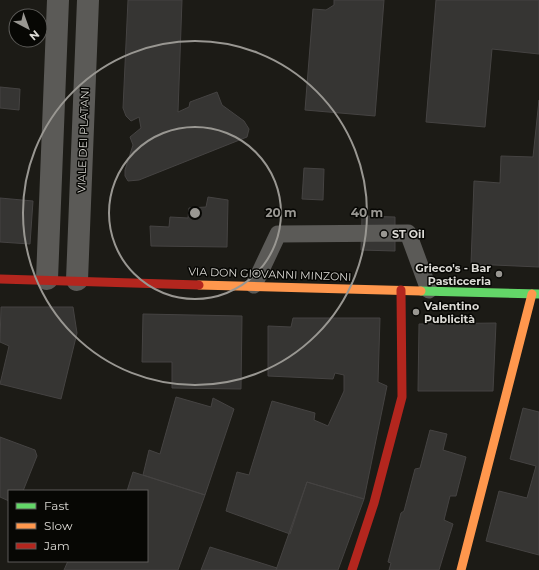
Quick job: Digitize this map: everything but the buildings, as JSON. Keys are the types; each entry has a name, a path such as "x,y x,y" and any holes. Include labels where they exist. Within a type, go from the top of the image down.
{"street":[{"path":"47,279 58,0"},
{"name":"VIALE DEI PLATANI","path":"77,280 88,0"},
{"name":"VIA DON GIOVANNI MINZONI","path":"0,279 47,279 535,294"},
{"path":"352,570 374,503 402,397 401,290"},
{"path":"460,570 535,294"}],"lane":[{"path":"254,285 278,234 408,233 429,290"}],"traffic: fast":[{"path":"421,291 539,294"}],"traffic: slow":[{"path":"199,285 421,291"},
{"path":"461,570 532,294"}],"traffic: jam":[{"path":"0,279 199,285"},
{"path":"352,570 374,503 402,397 401,290"}],"place":[{"name":"ST Oil","path":"384,234"},
{"name":"Grieco's - Bar Pasticceria","path":"499,274"},
{"name":"Valentino Publicità","path":"416,312"}]}
